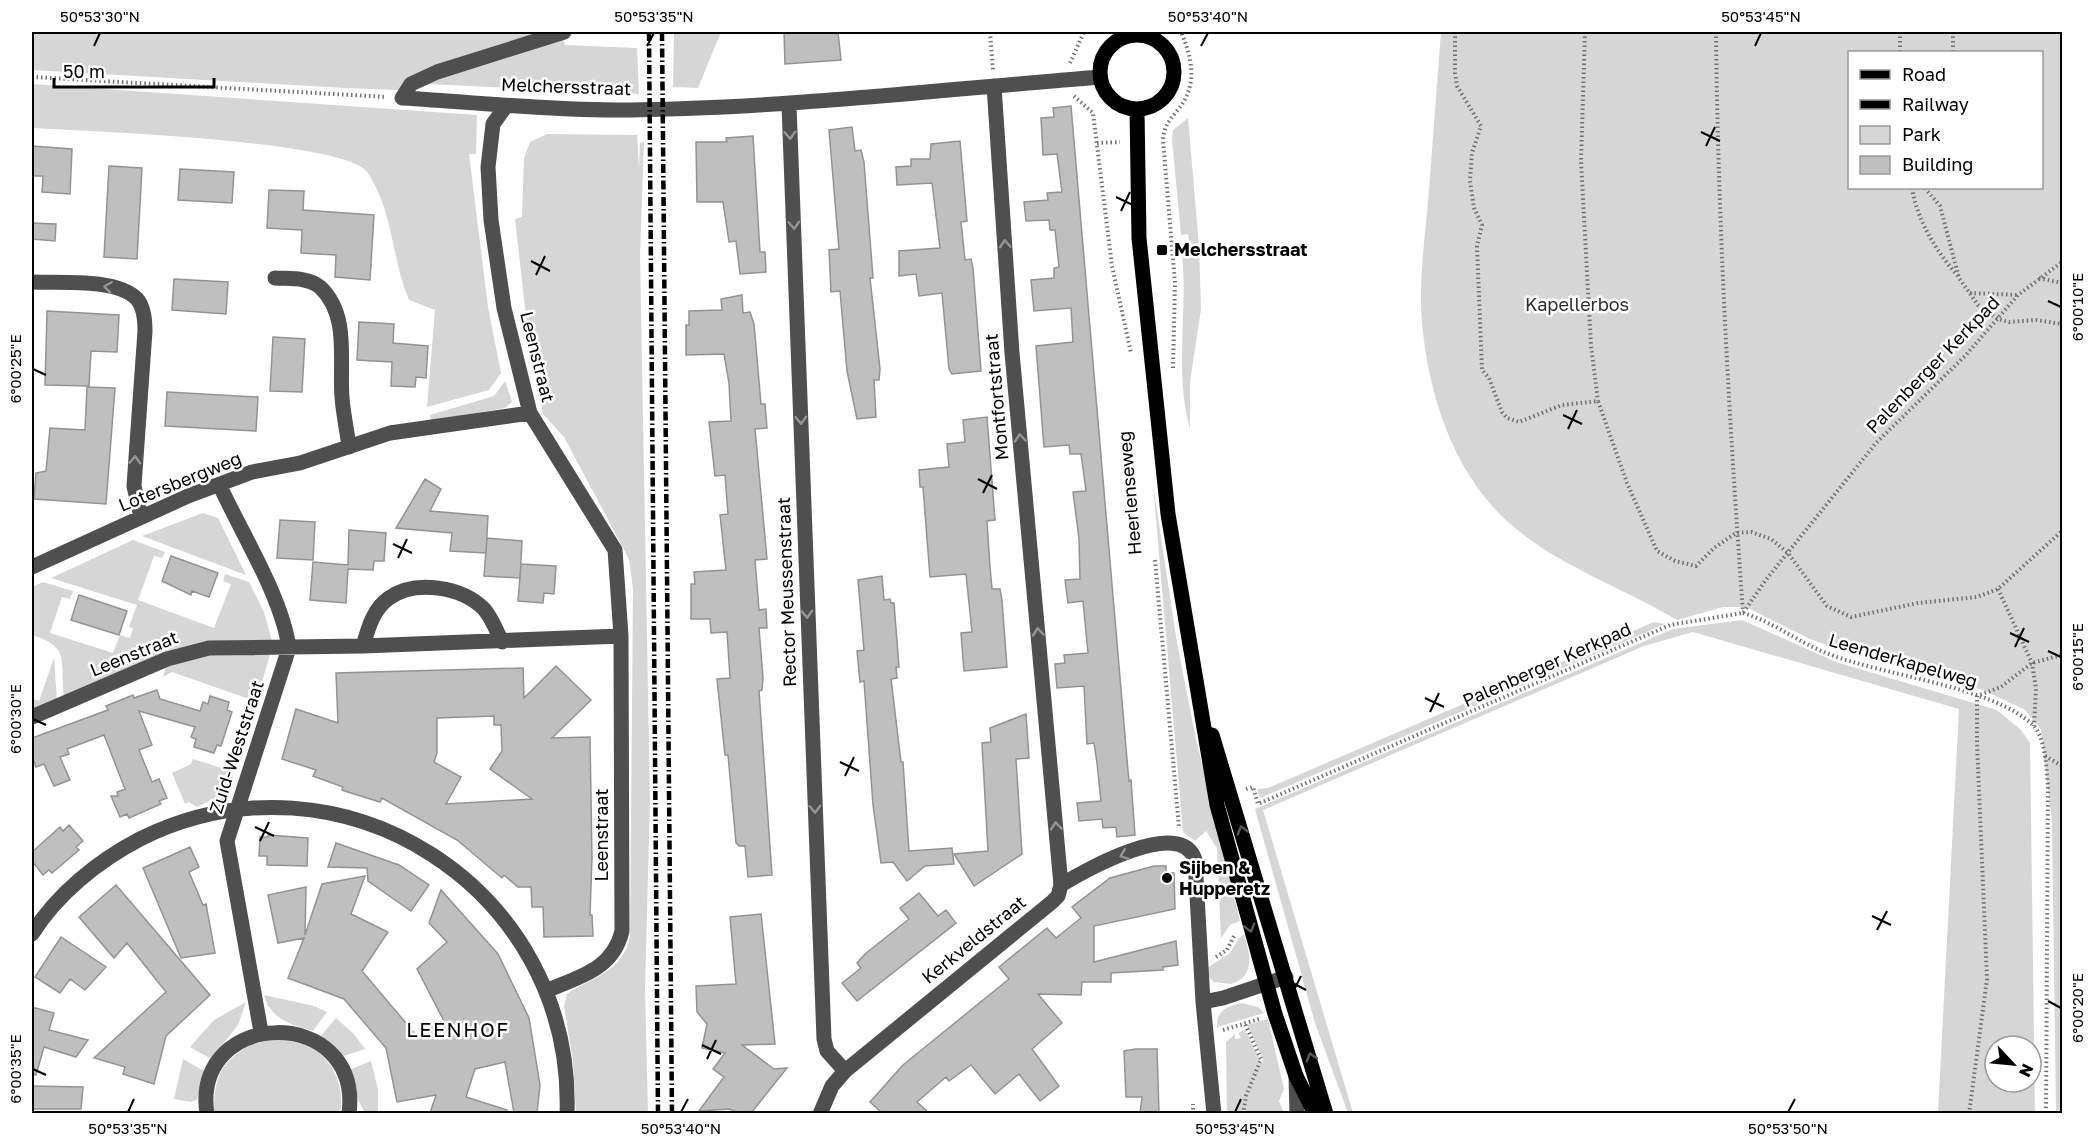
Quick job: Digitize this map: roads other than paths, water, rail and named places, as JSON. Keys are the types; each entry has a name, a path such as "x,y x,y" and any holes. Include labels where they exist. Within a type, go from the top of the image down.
{"main road":[{"path":"1129,34 1140,35 1159,42 1172,58 1174,69 1174,79 1165,98 1156,105 1137,110 1128,109 1112,101 1106,94 1100,77 1103,55 1119,39 1129,34"},
{"name":"Heerlenseweg","path":"1137,110 1139,238 1149,343 1176,569 1217,805 1275,1014 1296,1076 1315,1113"},
{"name":"Heerlenseweg","path":"1196,686 1233,799 1326,1113"}],"street":[{"name":"Melchersstraat","path":"564,32 437,72 411,84 402,98 506,106 614,110 789,105 1100,77"},
{"name":"Montfortstraat","path":"994,86 1012,353 1061,885"},
{"name":"Rector Meussenstraat","path":"789,105 824,1039 831,1058 844,1071"},
{"name":"Leenstraat","path":"506,106 493,124 488,167 491,220 504,308 530,413 615,550 621,636 620,938 610,958 598,969 546,991"},
{"path":"275,278 306,280 319,287 334,306 341,332 342,396 349,447"},
{"path":"32,282 112,286 127,291 139,301 144,315 145,331 134,486 141,517"},
{"name":"Lotersbergweg","path":"32,567 188,496 252,472 300,463 390,433 530,413"},
{"path":"219,486 276,602 286,628 289,648"},
{"path":"363,646 375,613 389,598 408,590 429,587 471,599 486,611 502,642"},
{"name":"Leenstraat","path":"32,717 167,659 192,651 225,646 271,645 289,648 621,636"},
{"name":"Zuid-Weststraat","path":"261,1032 228,849 229,833 289,648"},
{"path":"32,934 69,890 109,857 179,822 237,810 286,807 342,815 395,833 419,846 465,878 504,919 520,942 546,991 563,1055 567,1113"},
{"name":"Kerkveldstraat","path":"820,1113 832,1086 844,1071 1052,902 1058,896 1061,885 1085,870 1141,848 1167,842 1180,843 1193,852 1203,1002"},
{"path":"1214,1113 1203,1002 1286,977"},
{"path":"207,1113 208,1083 219,1060 238,1042 261,1032 294,1032 324,1047 337,1062 346,1080 349,1113"},
{"name":"Heerlenseweg","path":"1296,1076 1297,1113"}],"railway":[{"path":"649,32 658,1114"},
{"path":"662,32 672,1114"}],"place":[{"name":"Melchersstraat","path":"1162,250"},
{"name":"Sijben & Hupperetz","path":"1167,878"}],"district":[{"name":"LEENHOF","path":"458,1030"}],"park label":[{"name":"Kapellerbos","path":"1577,305"}]}
